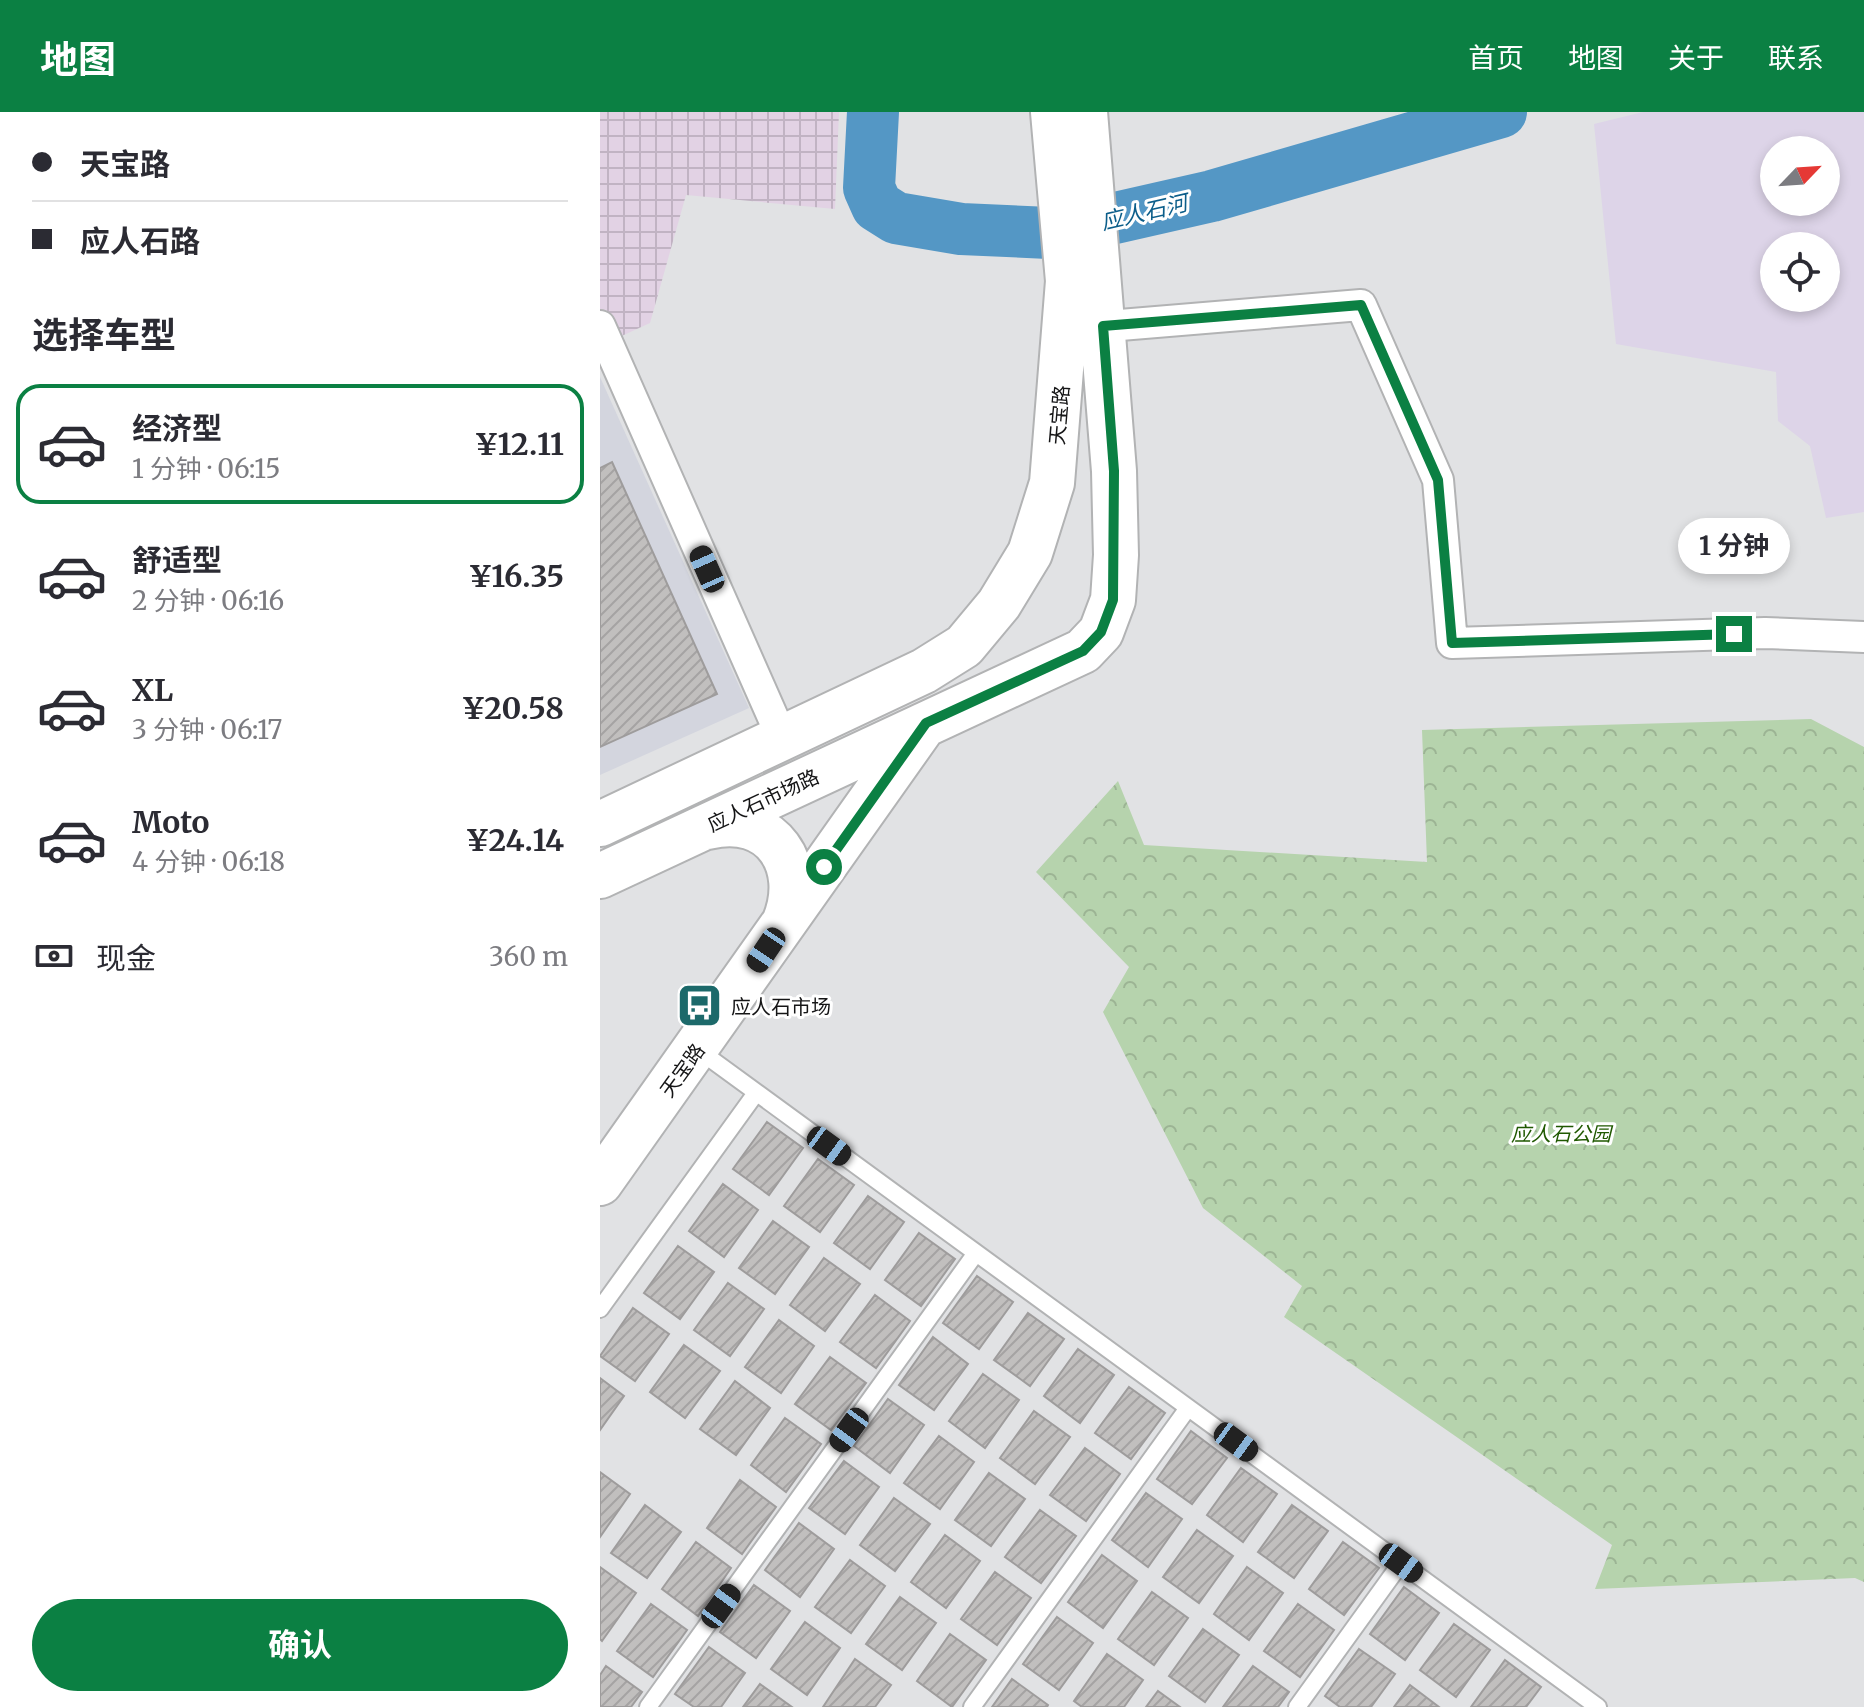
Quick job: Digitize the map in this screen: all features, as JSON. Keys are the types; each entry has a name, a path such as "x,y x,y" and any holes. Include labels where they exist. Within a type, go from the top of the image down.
{"street":[{"name":"天宝路","path":"600,1183 926,723 1083,651 1101,632 1113,600 1116,555 1085,328 1084,278 1074,171 1053,112"},
{"name":"天宝路","path":"1074,171 1085,112"},
{"path":"1085,328 1361,305 1438,480 1452,643 1765,633 1864,637"},
{"name":"天宝路","path":"783,740 924,671 964,646 999,604 1030,553 1052,483 1085,328"},
{"path":"600,824 783,740 602,338"},
{"name":"应人石市场路","path":"600,876 926,723"},
{"path":"703,828 725,823 744,825 761,832 778,846 790,867 793,886 791,906 783,925"}],"lane":[{"path":"697,1049 1598,1707"},
{"path":"600,1309 756,1093"},
{"path":"648,1707 976,1253"},
{"path":"972,1707 1188,1408"},
{"path":"1297,1707 1401,1563"}],"shaded area":[{"path":"600,112 839,112 835,209 686,195 650,323 600,346"},
{"path":"1643,112 1864,112 1864,512 1826,518 1810,446 1778,421 1776,372 1616,344 1594,124"},
{"path":"600,377 749,708 600,775"}],"green space":[{"name":"应人石公园","path":"1811,719 1864,747 1864,1582 1855,1578 1595,1589 1612,1545 1284,1317 1302,1286 1203,1208 1103,1012 1129,967 1036,872 1118,781 1144,845 1427,862 1422,730"}],"building":[{"path":"612,462 717,694 600,747 600,468"},
{"path":"767,1122 803,1148 769,1195 733,1169"},
{"path":"818,1159 854,1185 820,1232 784,1206"},
{"path":"723,1184 758,1210 724,1257 689,1231"},
{"path":"868,1196 904,1222 870,1269 834,1243"},
{"path":"773,1221 809,1247 775,1294 739,1268"},
{"path":"919,1233 955,1259 921,1306 885,1280"},
{"path":"678,1246 714,1272 680,1319 644,1293"},
{"path":"824,1258 860,1284 825,1331 790,1305"},
{"path":"977,1276 1013,1302 979,1349 943,1323"},
{"path":"728,1283 764,1309 730,1356 694,1330"},
{"path":"875,1295 910,1321 876,1368 840,1342"},
{"path":"633,1308 669,1334 635,1381 600,1356"},
{"path":"1028,1313 1064,1339 1030,1386 994,1360"},
{"path":"779,1320 814,1346 781,1393 745,1367"},
{"path":"933,1337 968,1364 934,1410 899,1385"},
{"path":"684,1345 720,1371 685,1418 650,1392"},
{"path":"1078,1349 1114,1375 1080,1423 1044,1396"},
{"path":"830,1357 866,1383 831,1430 795,1404"},
{"path":"983,1374 1019,1400 985,1448 949,1421"},
{"path":"600,1378 624,1396 600,1430"},
{"path":"735,1381 770,1408 736,1455 700,1429"},
{"path":"1129,1387 1165,1413 1131,1459 1095,1433"},
{"path":"888,1399 924,1425 890,1473 854,1446"},
{"path":"1034,1411 1070,1437 1035,1484 1000,1458"},
{"path":"785,1418 821,1444 786,1492 751,1465"},
{"path":"1191,1431 1227,1458 1192,1504 1157,1479"},
{"path":"939,1436 974,1462 940,1509 904,1483"},
{"path":"1085,1448 1120,1474 1086,1521 1050,1495"},
{"path":"844,1461 879,1487 845,1534 809,1508"},
{"path":"1241,1468 1277,1494 1243,1542 1207,1515"},
{"path":"600,1472 630,1494 600,1537"},
{"path":"989,1473 1025,1499 991,1546 955,1520"},
{"path":"740,1480 776,1507 742,1554 707,1528"},
{"path":"1146,1493 1182,1519 1148,1567 1112,1540"},
{"path":"894,1498 930,1524 895,1571 860,1545"},
{"path":"645,1505 681,1532 647,1578 611,1553"},
{"path":"1292,1505 1328,1531 1294,1578 1258,1552"},
{"path":"1040,1510 1076,1536 1041,1583 1005,1557"},
{"path":"799,1523 834,1549 800,1597 765,1570"},
{"path":"1197,1530 1233,1556 1199,1603 1163,1577"},
{"path":"945,1535 980,1561 946,1608 911,1582"},
{"path":"696,1542 731,1568 698,1616 662,1589"},
{"path":"1343,1542 1379,1568 1344,1615 1309,1589"},
{"path":"1102,1555 1137,1581 1103,1628 1068,1602"},
{"path":"850,1560 885,1586 851,1633 815,1607"},
{"path":"600,1567 636,1593 602,1641 600,1639"},
{"path":"1247,1567 1283,1593 1249,1640 1214,1614"},
{"path":"995,1572 1031,1598 997,1645 961,1619"},
{"path":"754,1585 790,1611 756,1658 720,1632"},
{"path":"1404,1587 1439,1613 1405,1660 1370,1634"},
{"path":"1152,1592 1188,1618 1154,1665 1118,1639"},
{"path":"900,1597 936,1623 902,1670 866,1644"},
{"path":"651,1604 687,1630 653,1677 617,1651"},
{"path":"1298,1604 1334,1630 1300,1677 1264,1651"},
{"path":"1057,1617 1093,1643 1059,1690 1023,1664"},
{"path":"805,1622 840,1648 807,1695 771,1669"},
{"path":"1454,1624 1490,1650 1456,1697 1420,1670"},
{"path":"1203,1629 1239,1655 1205,1702 1169,1676"},
{"path":"950,1634 986,1660 952,1707 917,1681"},
{"path":"709,1647 745,1673 721,1707 694,1707 675,1694"},
{"path":"1359,1649 1395,1674 1371,1707 1340,1707 1325,1696"},
{"path":"1107,1654 1143,1680 1124,1707 1082,1707 1074,1701"},
{"path":"855,1659 891,1685 875,1707 823,1707"},
{"path":"1505,1660 1541,1687 1526,1707 1471,1707"},
{"path":"606,1666 642,1692 631,1707 600,1707 600,1675"},
{"path":"1253,1666 1289,1692 1278,1707 1223,1707"},
{"path":"1012,1679 1048,1705 1047,1707 992,1707"},
{"path":"760,1684 792,1707 743,1707"},
{"path":"1410,1685 1439,1707 1394,1707"},
{"path":"1158,1691 1180,1707 1146,1707"}],"waterway":[{"name":"应人石河","path":"873,112 869,188 877,206 896,218 961,229 1049,233 1212,196 1501,112"}],"place":[{"name":"应人石市场","path":"700,1006"}],"route":[{"path":"824,867 926,723 1083,651 1101,632 1113,600 1116,555 1114,471 1103,326 1361,305 1438,480 1452,643 1734,634"}]}
